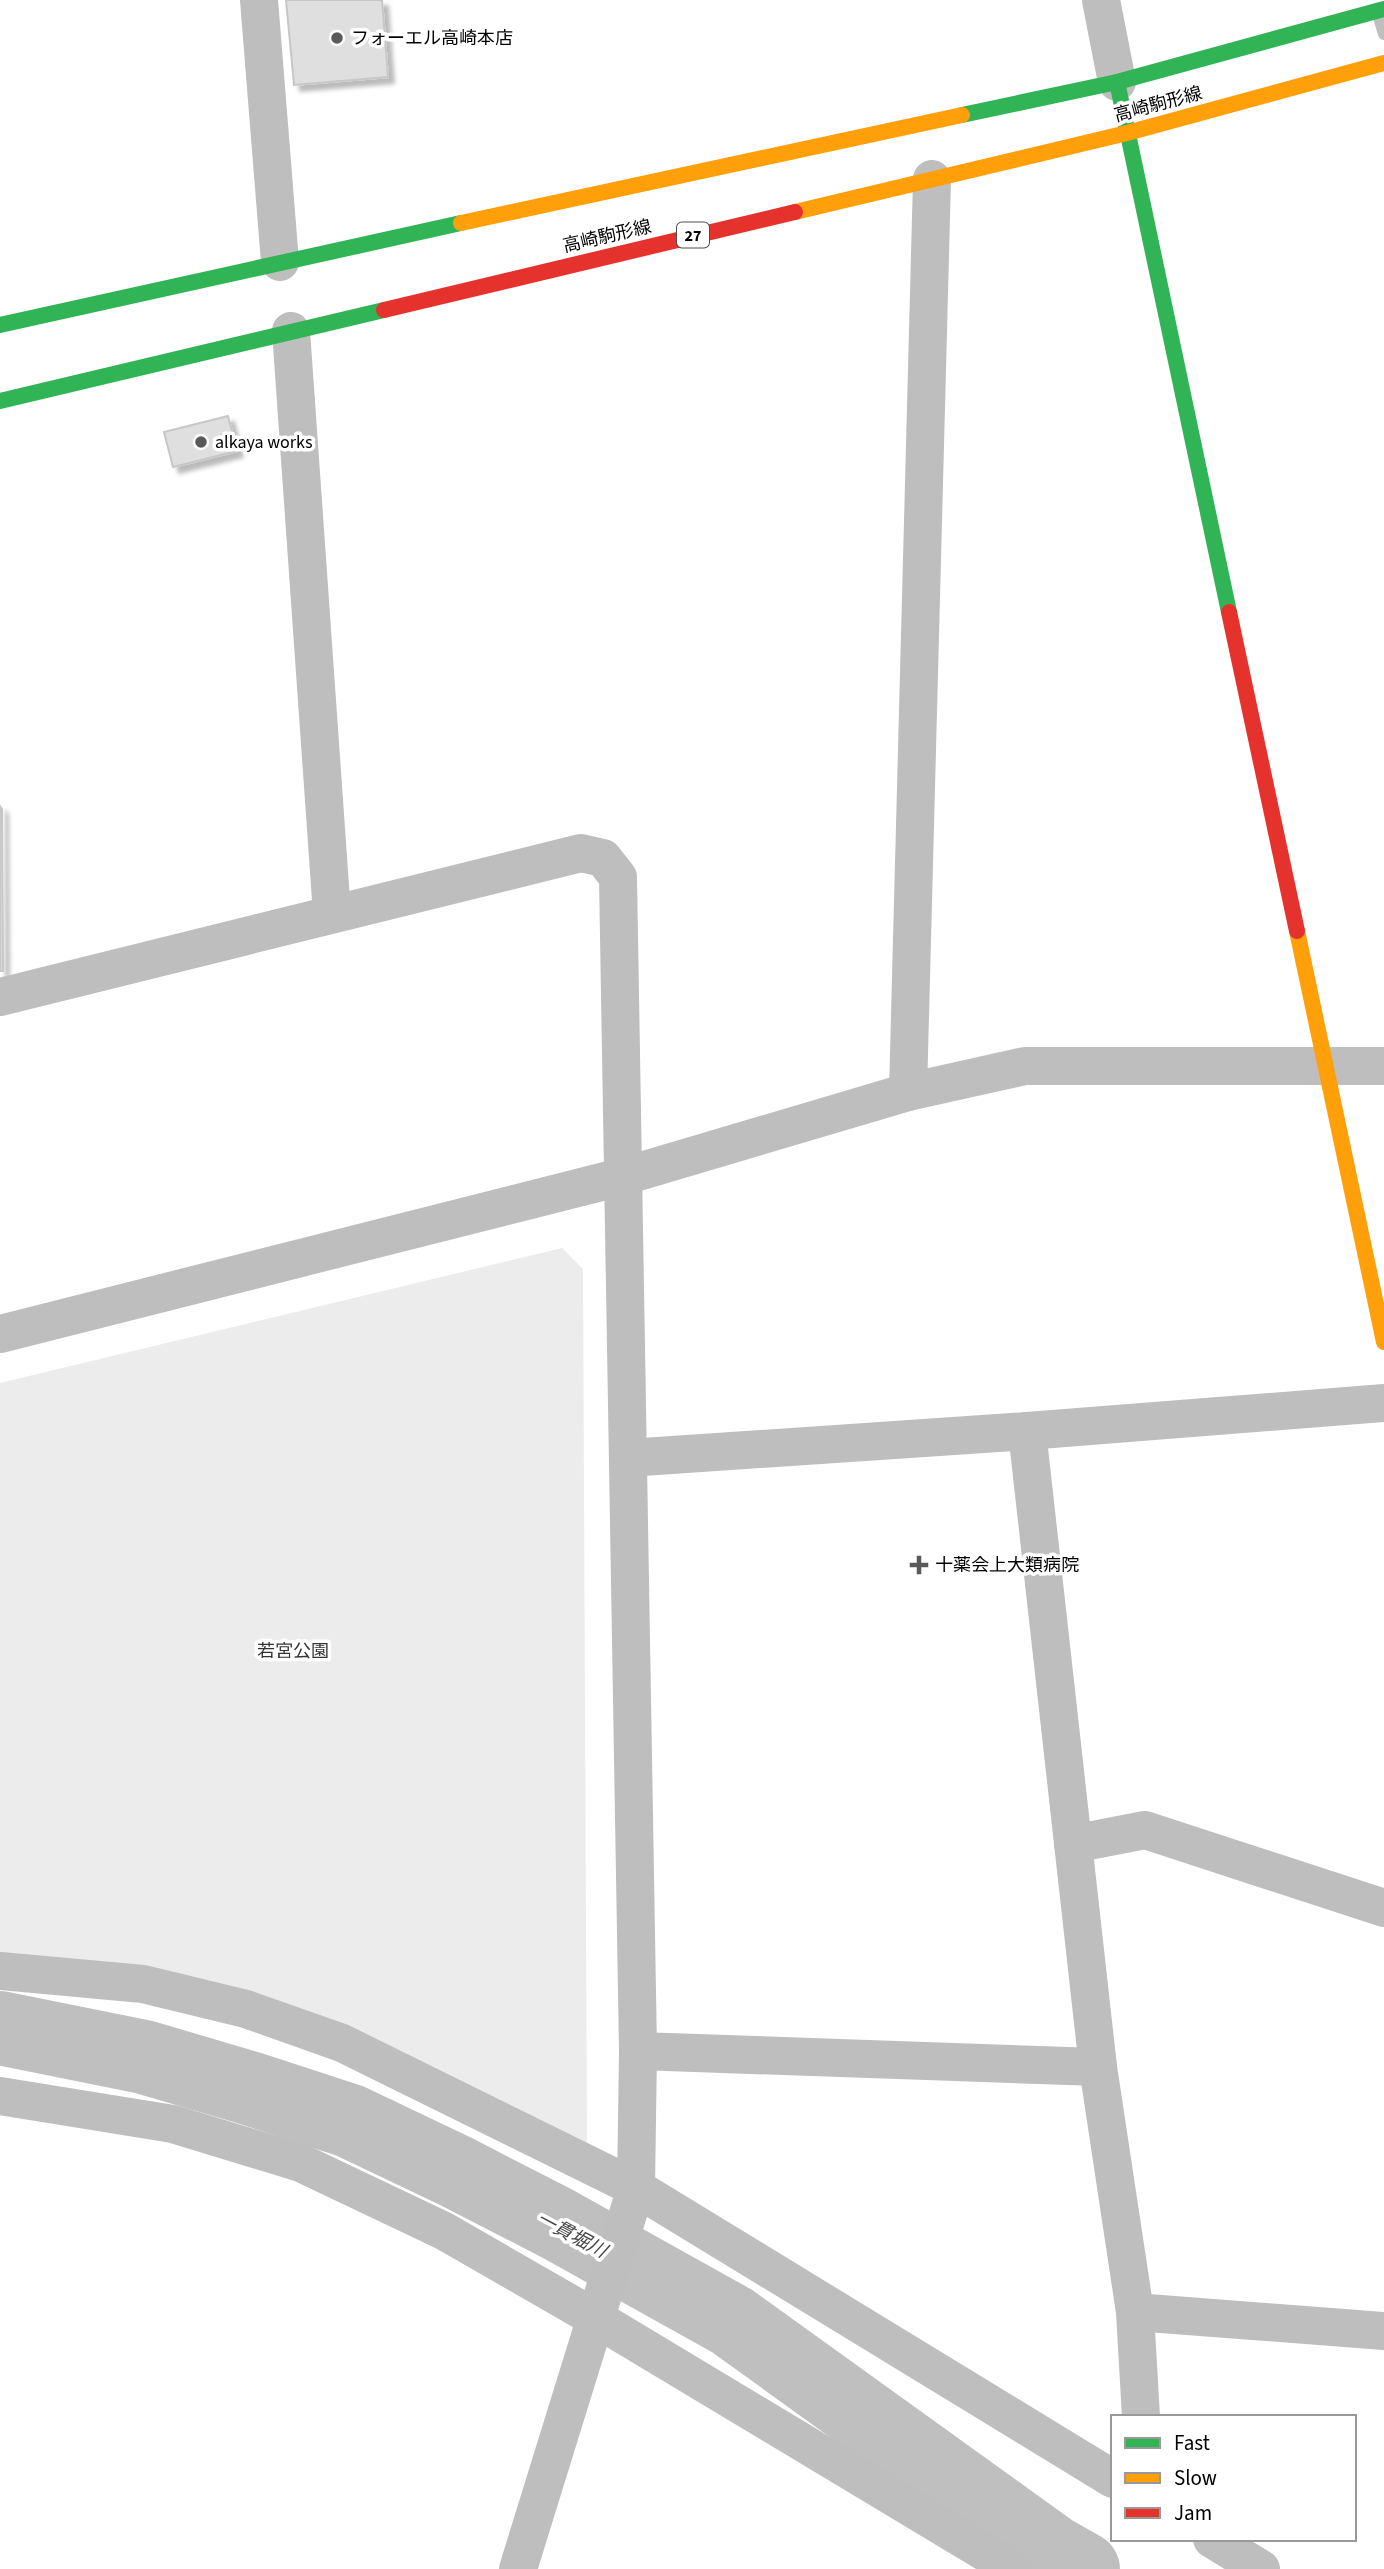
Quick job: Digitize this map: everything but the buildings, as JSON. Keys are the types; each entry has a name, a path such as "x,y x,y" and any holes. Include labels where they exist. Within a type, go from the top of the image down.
{"main road":[{"name":"高崎駒形線","path":"0,325 1117,82 1384,9"},
{"name":"高崎駒形線","path":"0,401 1127,133 1384,63"},
{"path":"1117,82 1384,1342"}],"street":[{"path":"259,0 280,262"},
{"path":"1101,0 1117,82"},
{"path":"908,1092 932,179"},
{"path":"291,331 332,914"},
{"path":"0,997 581,853 603,858 618,877 621,1177 638,2051 636,2188 518,2569"},
{"path":"0,1334 621,1177 908,1092 1025,1066 1384,1066"},
{"path":"628,1458 1027,1432 1384,1403"},
{"path":"1027,1432 1098,2067 1135,2312 1141,2415"},
{"path":"1073,1844 1145,1830 1384,1908"},
{"path":"0,1971 143,1984 246,2009 342,2043 636,2188 1111,2478"},
{"path":"638,2051 1098,2067"},
{"path":"0,2096 173,2124 301,2163 444,2231 597,2319 1013,2569"},
{"path":"1135,2312 1384,2331"},
{"path":"1215,2541 1261,2569"}],"green space":[{"name":"若宮公園","path":"562,1248 583,1269 587,2144 351,2031 0,1959 0,1383"}],"waterway":[{"path":"1378,14 1384,34"},
{"name":"一貫堀川","path":"0,2028 144,2057 249,2088 350,2121 457,2172 558,2224 732,2321 1053,2552 1083,2569"}],"traffic: fast":[{"path":"962,115 1117,82 1384,9"},
{"path":"1117,82 1229,612"},
{"path":"0,325 461,223"},
{"path":"0,401 384,310"}],"traffic: slow":[{"path":"795,212 1127,133 1384,63"},
{"path":"461,223 962,115"},
{"path":"1297,931 1384,1342"}],"traffic: jam":[{"path":"384,310 795,212"},
{"path":"1229,612 1297,931"}],"place":[{"name":"フォーエル高崎本店","path":"337,38"},
{"name":"alkaya works","path":"201,442"},
{"name":"十薬会上大類病院","path":"919,1565"}]}
